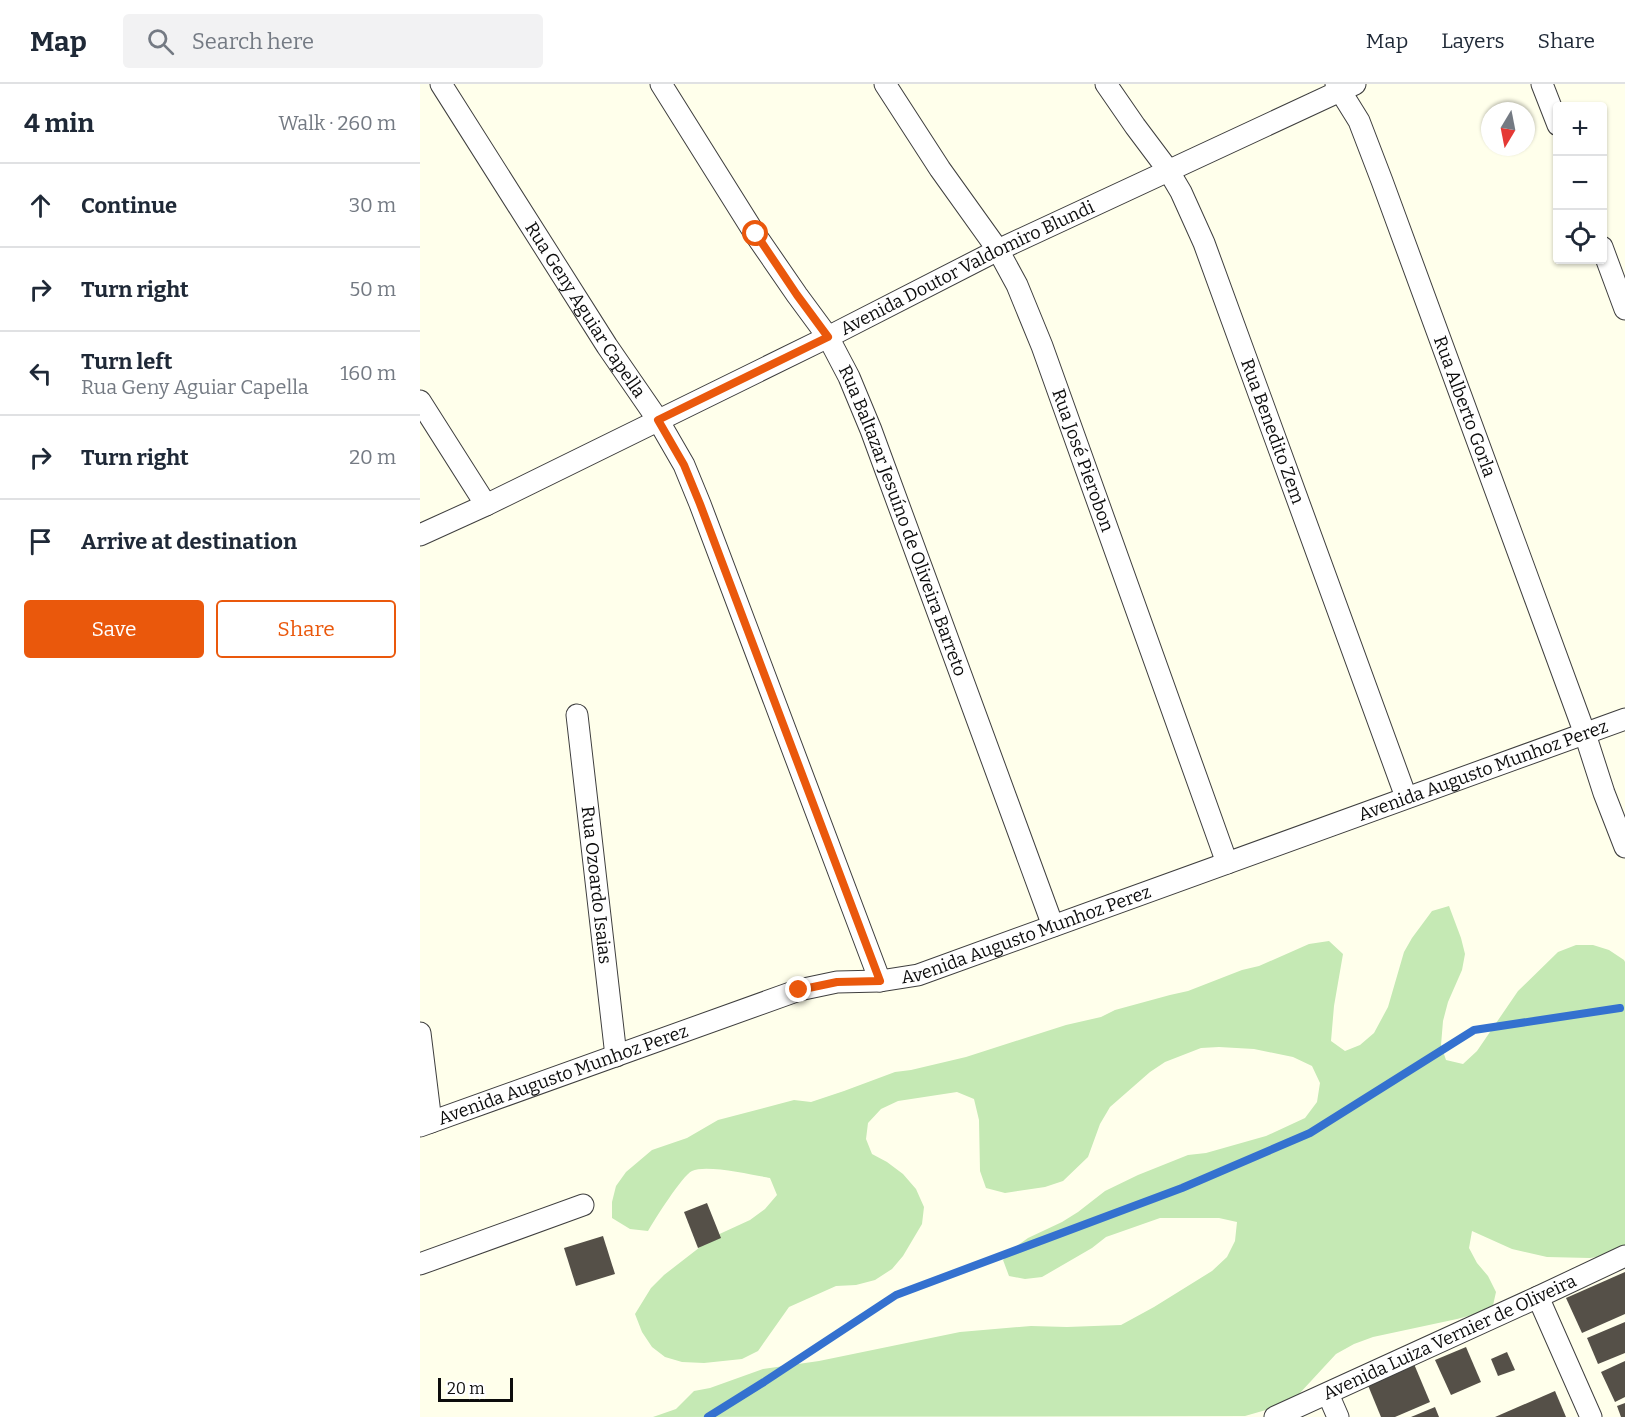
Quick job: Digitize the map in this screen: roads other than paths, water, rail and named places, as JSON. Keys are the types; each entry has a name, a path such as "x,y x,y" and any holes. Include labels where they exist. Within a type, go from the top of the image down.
{"street":[{"name":"Rua Geny Aguiar Capella","path":"441,84 607,346 658,420 684,465 880,981"},
{"name":"Rua Baltazar Jesuíno de Oliveira Barreto","path":"661,84 756,234 828,337 849,377 871,430 1053,926"},
{"name":"Rua José Pierobon","path":"885,84 940,168 998,250 1017,285 1042,346 1227,862"},
{"name":"Rua Benedito Zem","path":"1106,84 1168,170 1181,192 1204,243 1406,797"},
{"path":"1542,84 1553,114"},
{"name":"Avenida Doutor Valdomiro Blundi","path":"420,535 486,505 828,337 998,250 1344,86"},
{"name":"Rua Alberto Gorla","path":"1344,86 1378,171 1625,847"},
{"path":"1607,261 1625,309"},
{"path":"420,401 486,505"},
{"name":"Rua Ozoardo Isaias","path":"577,715 616,1056"},
{"name":"Avenida Augusto Munhoz Perez","path":"426,1124 799,990 837,982 880,981 918,975 1625,719"},
{"path":"420,1033 426,1124"},
{"path":"420,1264 583,1205"},
{"name":"Avenida Luiza Vernier de Oliveira","path":"1275,1417 1625,1256"},
{"path":"1538,1297 1591,1417"},
{"path":"1328,1394 1338,1417"}],"waterway":[{"path":"708,1417 896,1295 1182,1188 1310,1133 1474,1030 1620,1008"}]}
